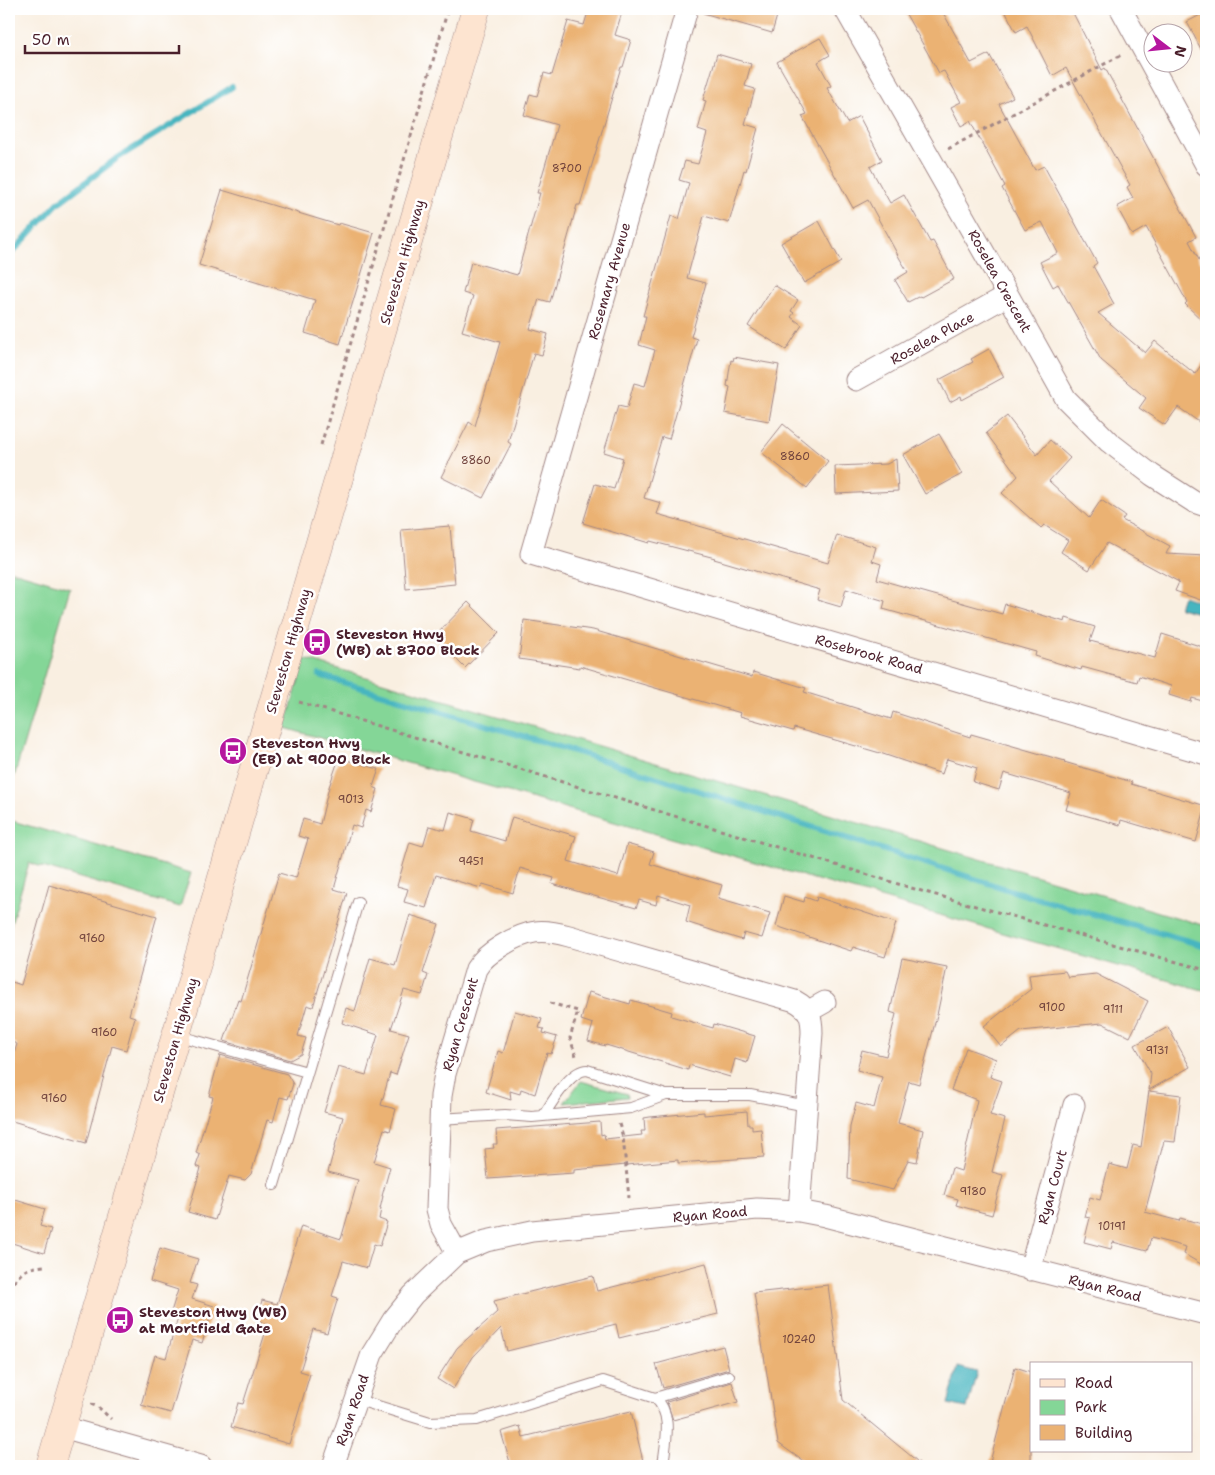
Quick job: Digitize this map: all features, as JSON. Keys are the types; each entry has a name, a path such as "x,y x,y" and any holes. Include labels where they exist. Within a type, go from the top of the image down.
{"main road":[{"name":"Steveston Highway","path":"50,1466 476,9"}],"street":[{"name":"Rosemary Avenue","path":"531,554 687,9"},
{"name":"Roselea Crescent","path":"846,9 1066,399 1109,442 1152,475 1194,502 1206,506"},
{"path":"1121,9 1206,165"},
{"name":"Roselea Place","path":"856,380 1008,295"},
{"name":"Rosebrook Road","path":"531,554 1206,754"},
{"name":"Ryan Crescent","path":"457,1253 441,1224 437,1209 439,1119 443,1080 480,961 488,954 526,934 544,932 561,934 817,1006 812,1024 799,1211"},
{"name":"Ryan Court","path":"1030,1270 1074,1105"},
{"name":"Ryan Road","path":"333,1466 372,1354 393,1320 413,1295 457,1253 486,1241 532,1231 756,1209 799,1211 825,1216 1206,1314"},
{"path":"62,1427 201,1466"}],"lane":[{"path":"274,1185 358,902"},
{"path":"176,1035 307,1072"},
{"path":"542,1116 571,1077 581,1070 587,1070 666,1095 750,1095 807,1106"},
{"path":"439,1119 505,1115 532,1117 614,1110 631,1108 666,1095"},
{"path":"654,1398 729,1376"},
{"path":"355,1399 430,1422 477,1420 603,1381 654,1398 662,1404 666,1414 663,1466"}],"path":[{"path":"946,149 1130,50"},
{"path":"299,702 918,890 1206,970"},
{"path":"550,1003 578,1011 570,1038 581,1070"},
{"path":"614,1110 623,1137 629,1198"},
{"path":"9,1289 20,1275 29,1268 44,1266"},
{"path":"98,1407 107,1413"}],"green space":[{"path":"9,570 70,588 9,794"},
{"path":"305,659 1206,926 1206,991 285,728"},
{"path":"9,820 191,873 180,907 29,863 9,931"},
{"path":"581,1081 627,1094 628,1097 564,1103"}],"water":[{"path":"1183,596 1200,602 1206,602 1206,615 1179,608"},
{"path":"958,1367 977,1372 967,1408 948,1404"}],"building":[{"path":"589,9 623,9 615,35 631,40 623,67 621,67 580,205 577,205 550,302 539,299 530,329 548,334 542,355 534,353 508,442 511,444 483,498 441,477 469,422 475,426 500,342 462,331 473,296 463,293 471,262 517,275 540,193 537,193 557,125 524,115 530,94 537,96 544,73 552,75 568,21 584,25"},
{"path":"704,9 779,9 772,33 703,13"},
{"path":"903,9 941,9 971,63 989,54 1013,97 999,104 1035,170 1044,166 1097,263 1093,266 1114,304 1098,313 1145,353 1155,341 1195,374 1206,358 1206,412 1199,422 1178,407 1165,425 1139,408 1146,398 1101,360 1058,284 1053,287 1040,262 1058,253 1042,222 1025,230 1002,188 1005,186 970,121 961,126 951,107 961,102 944,71 939,73"},
{"path":"1004,9 1071,9 1102,70 1105,68 1196,237 1189,241 1206,273 1206,324 1185,304 1187,302 1146,227 1132,235 1117,207 1133,198 1127,187 1130,185 1066,68 1052,76 1027,26 1016,32"},
{"path":"1206,12 1206,59 1192,32 1192,22 1187,22"},
{"path":"820,38 830,55 818,62 831,86 827,88 847,123 859,116 882,160 870,167 890,203 904,195 930,242 933,241 954,279 908,302 895,280 908,272 868,200 853,208 802,116 807,114 777,62"},
{"path":"717,54 751,64 745,86 755,89 745,124 758,128 729,223 704,216 687,278 706,283 691,337 697,339 669,439 662,437 644,498 661,503 657,514 828,563 837,535 876,547 872,561 881,564 877,579 1002,614 1005,604 1065,622 1066,618 1095,627 1090,641 1155,658 1162,634 1206,648 1206,702 1192,698 1191,702 1169,695 1171,686 1139,676 1137,682 1082,667 1081,670 1035,656 1036,652 883,609 885,601 846,589 841,607 817,600 820,590 715,558 650,541 649,543 583,523 595,484 614,489 623,458 604,452 618,406 627,408 634,383 645,386 655,350 639,345 646,316 643,316 671,216 679,219 689,183 679,180 685,161 698,164 707,133 698,130 706,101 703,100"},
{"path":"222,190 338,225 339,223 374,233 340,344 305,333 315,300 199,265"},
{"path":"819,221 841,262 804,283 781,243"},
{"path":"774,285 798,300 791,311 794,313 791,317 802,325 786,350 748,326"},
{"path":"989,349 1004,377 962,400 961,396 950,402 939,380 973,362 971,359"},
{"path":"734,357 779,365 769,421 725,413 730,387 727,386 731,360 733,361"},
{"path":"1007,416 1037,455 1050,440 1070,458 1049,481 1089,518 1101,500 1125,516 1122,520 1170,546 1166,554 1206,556 1206,602 1175,591 1179,582 1107,543 1089,570 1061,552 1068,540 1044,525 1041,528 1002,493 1018,476 986,433"},
{"path":"783,424 828,461 807,488 761,452"},
{"path":"939,434 962,474 925,494 903,455"},
{"path":"896,459 898,491 836,494 835,466 887,464"},
{"path":"450,526 455,584 406,589 401,530"},
{"path":"468,602 499,633 465,668 434,637"},
{"path":"524,620 593,630 752,677 753,672 806,688 804,692 891,719 893,712 970,737 971,734 1065,761 1132,782 1131,784 1206,806 1196,842 1121,820 1120,825 1066,810 1071,793 1004,773 999,790 973,782 977,768 947,759 942,774 880,753 794,728 793,731 740,716 741,713 580,666 580,668 519,659"},
{"path":"339,758 379,769 373,787 378,789 371,812 366,810 361,828 352,825 334,889 347,893 313,1007 307,1005 298,1036 306,1038 301,1054 290,1060 224,1041 238,1000 241,1001 279,873 296,878 308,839 298,836 303,819 320,824 329,787"},
{"path":"450,812 474,819 471,831 505,841 512,817 576,836 568,861 618,876 627,844 654,852 650,864 722,885 718,898 770,913 762,938 744,933 742,940 686,922 690,905 658,895 656,905 639,900 636,908 552,884 554,878 520,868 513,893 483,884 481,888 436,875 426,908 404,902 408,889 397,886 410,842 423,846 429,826 445,830"},
{"path":"49,885 157,916 129,1015 135,1017 126,1050 112,1046 86,1143 9,1120 9,1071 17,1044 9,1041 9,981 21,985"},
{"path":"784,896 804,902 805,897 816,901 817,897 896,923 885,957 853,947 851,951 776,926"},
{"path":"410,915 439,924 423,973 428,975 422,995 404,990 391,1029 409,1034 396,1075 390,1073 381,1105 396,1109 390,1131 384,1129 374,1162 390,1167 382,1196 379,1219 387,1222 380,1246 374,1244 367,1268 343,1261 332,1296 338,1298 327,1333 313,1329 300,1371 310,1374 289,1444 231,1427 238,1403 243,1404 268,1324 257,1320 262,1300 277,1304 301,1226 341,1239 358,1180 328,1172 343,1117 324,1112 338,1067 366,1075 378,1035 342,1023 346,1008 355,1011 370,958 395,965"},
{"path":"902,958 947,967 919,1084 909,1081 898,1123 923,1130 917,1162 908,1160 893,1190 848,1179 850,1126 856,1103 874,1108 882,1077 857,1070 862,1050 886,1056 896,1014 890,1012"},
{"path":"1065,971 1068,977 1096,974 1148,1001 1130,1037 1102,1023 1021,1031 1001,1047 984,1026 1031,989 1029,975"},
{"path":"589,992 630,1004 631,1000 672,1012 671,1016 713,1028 714,1024 755,1036 747,1063 735,1059 730,1077 689,1065 688,1070 588,1041 593,1024 581,1020"},
{"path":"515,1011 542,1019 539,1028 544,1029 543,1033 557,1037 551,1054 547,1053 535,1094 521,1089 520,1094 510,1091 511,1100 486,1092 498,1051 503,1053"},
{"path":"1168,1027 1190,1067 1149,1090 1151,1074 1135,1045"},
{"path":"966,1048 996,1059 990,1077 1002,1081 990,1115 1005,1119 992,1172 1003,1175 992,1215 956,1205 958,1199 944,1195 952,1168 961,1171 977,1100 951,1090"},
{"path":"220,1055 287,1074 293,1084 288,1099 280,1097 273,1122 267,1120 251,1174 245,1180 229,1176 215,1220 188,1212 201,1168 196,1166 200,1155 196,1153 213,1097 209,1096"},
{"path":"1149,1091 1181,1095 1175,1142 1164,1141 1145,1212 1179,1221 1180,1218 1206,1225 1206,1267 1184,1254 1186,1247 1151,1238 1147,1251 1113,1242 1111,1249 1084,1242 1090,1218 1085,1217 1090,1197 1100,1200 1109,1164 1127,1169 1133,1145 1141,1147"},
{"path":"747,1111 748,1125 752,1125 752,1130 761,1129 764,1157 678,1163 678,1160 574,1170 574,1173 488,1179 485,1149 494,1148 493,1144 497,1144 496,1130 600,1122 601,1135 604,1134 605,1139 642,1135 641,1131 645,1131 644,1118 704,1112 704,1115"},
{"path":"9,1198 45,1209 40,1226 51,1229 44,1253 9,1242"},
{"path":"160,1248 198,1259 190,1283 197,1285 192,1299 214,1306 202,1343 192,1340 171,1413 141,1405 155,1355 166,1358 178,1318 170,1315 178,1290 150,1281"},
{"path":"706,1263 718,1314 619,1338 616,1324 507,1351 501,1328 473,1357 453,1389 437,1379 457,1348 497,1312 494,1301 593,1276 597,1291"},
{"path":"828,1285 843,1400 923,1466 810,1466 778,1443 754,1293"},
{"path":"723,1346 729,1369 663,1388 656,1364"},
{"path":"1015,1367 1030,1372 1031,1466 989,1466"},
{"path":"732,1382 738,1402 673,1420 667,1402"},
{"path":"631,1411 643,1461 620,1466 511,1466 501,1432 520,1426 523,1437"}],"waterway":[{"path":"9,256 58,203 116,159 232,87"},
{"path":"319,675 580,753 1016,892 1206,946"}],"place":[{"name":"Steveston Hwy (WB) at 8700 Block","path":"317,642"},
{"name":"Steveston Hwy (EB) at 9000 Block","path":"233,751"},
{"name":"Steveston Hwy (WB) at Mortfield Gate","path":"120,1320"}]}
